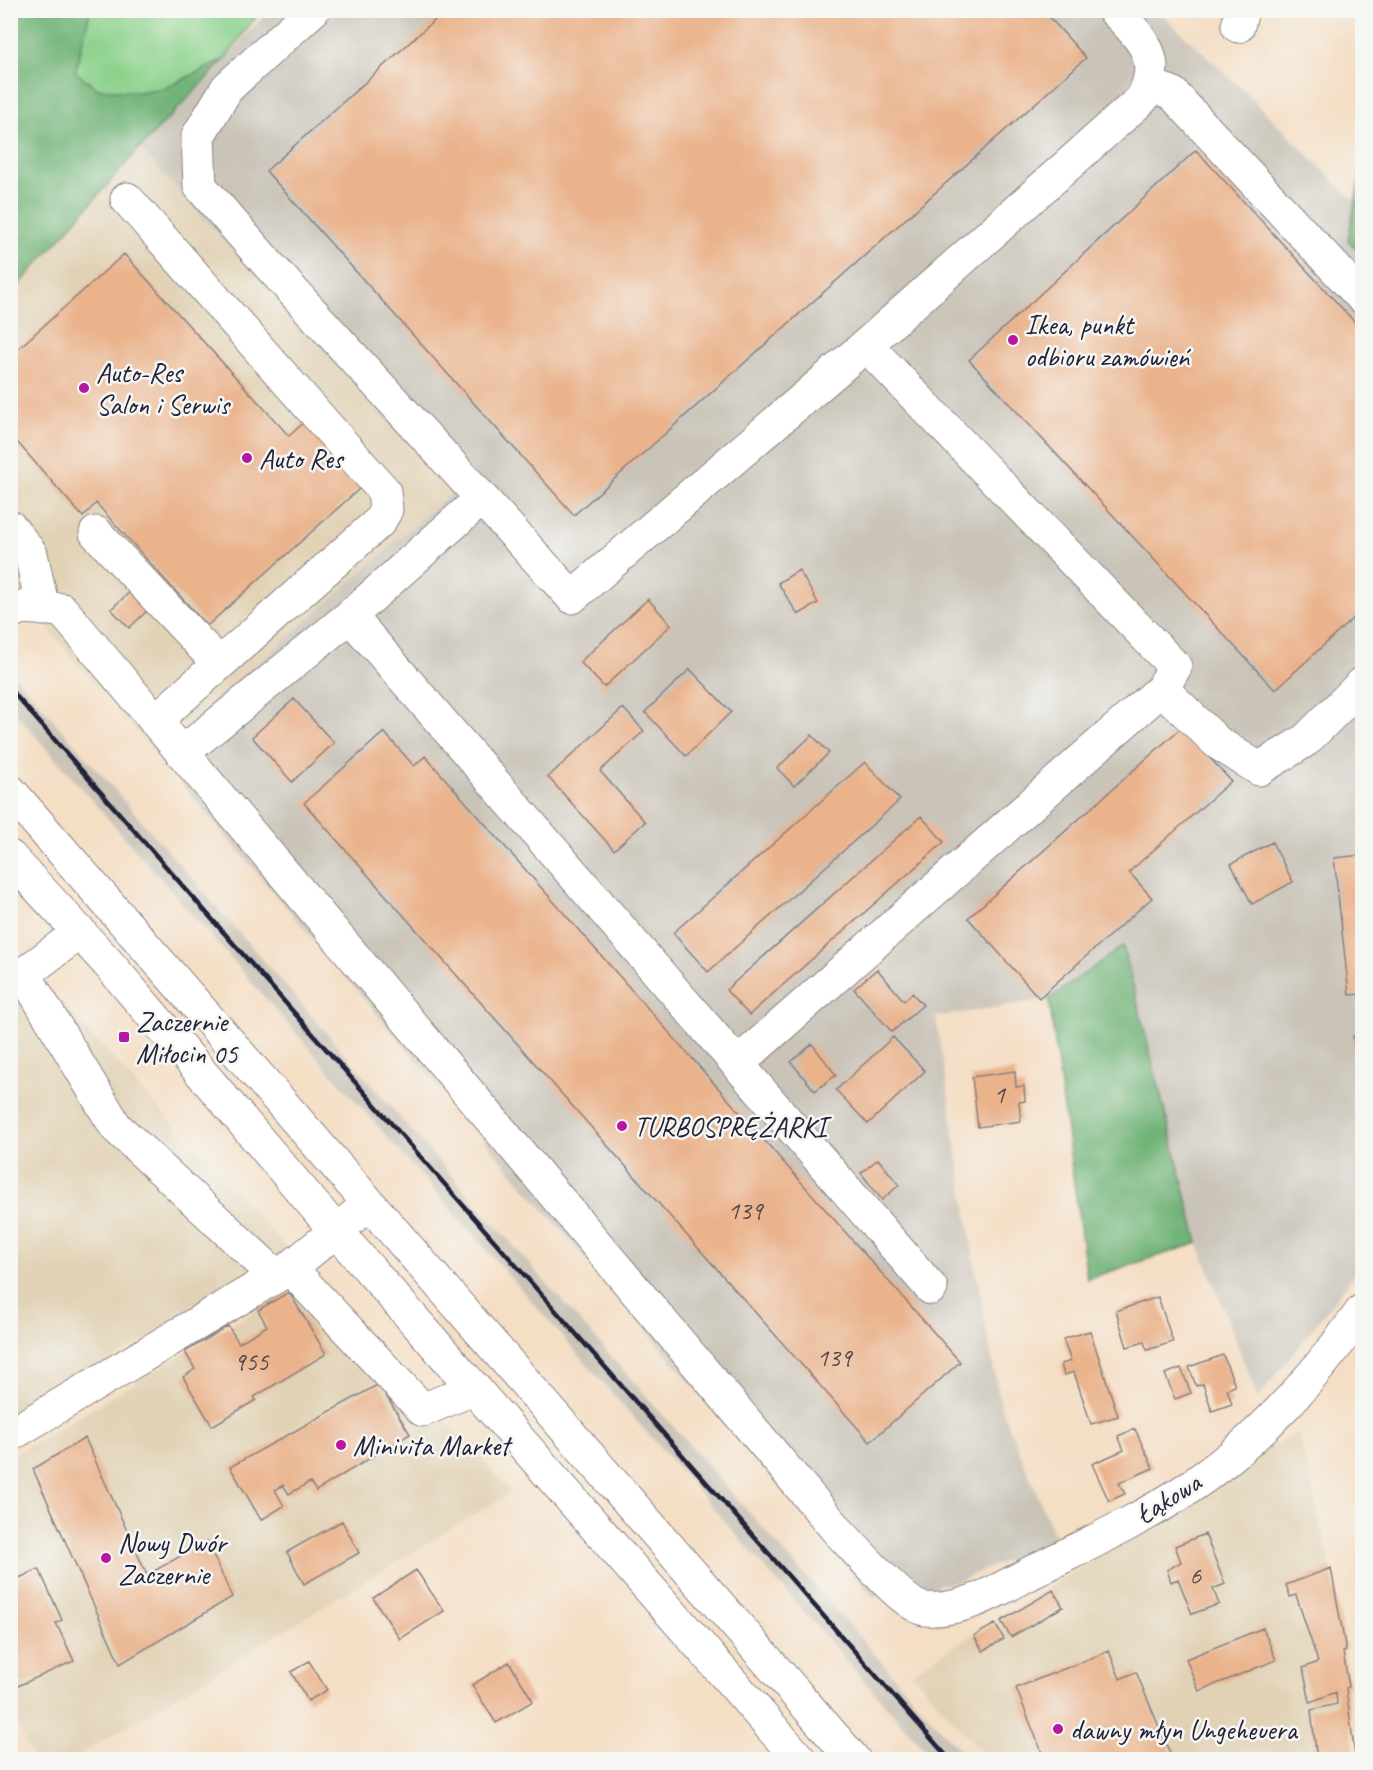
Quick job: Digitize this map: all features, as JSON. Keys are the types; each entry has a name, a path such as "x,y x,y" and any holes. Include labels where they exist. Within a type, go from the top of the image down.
{"main road":[{"path":"313,10 227,88 198,136 200,186 572,597 866,345 1136,105 1149,85 1151,69 1149,53 1142,39 1114,10"},
{"path":"1149,85 1172,93 1362,297"},
{"path":"127,199 384,491 386,510 379,522 155,721"},
{"path":"737,1064 1162,689 1175,667 866,345"},
{"path":"10,527 31,554 22,605 62,610 182,753 350,616 481,499"},
{"path":"96,533 219,664"},
{"path":"350,616 931,1288"},
{"path":"1162,689 1218,743 1259,769 1306,740 1362,684"},
{"name":"Łąkowa","path":"182,753 838,1531 891,1587 923,1609 964,1606 1125,1526 1185,1490 1243,1446 1291,1401 1362,1311"},
{"path":"10,791 854,1760"},
{"path":"10,857 80,932 336,1231 800,1760"},
{"path":"80,932 24,974 116,1127 283,1272 423,1410 475,1388"},
{"path":"10,1435 283,1272 369,1204"}],"shaded area":[{"path":"1157,10 1244,91 1355,202 1348,240 1362,255 1362,1265 1258,1398 1198,1243 1123,947 1049,999 936,1017 977,1279 1001,1407 1055,1537 956,1582 873,1597 156,754 452,492 140,148 269,11"},
{"path":"140,148 452,493 156,754 11,586 11,294"},
{"path":"11,671 411,1130 967,1759 933,1759 11,708"},
{"path":"10,947 292,1254 10,1419"},
{"path":"313,1276 511,1492 73,1759 33,1759 11,1713 11,1457"},
{"path":"1298,1431 1331,1568 1349,1687 1346,1688 1355,1759 988,1759 911,1673"}],"green space":[{"path":"11,10 90,11 75,72 98,89 139,92 165,88 224,60 140,148 11,294"},
{"path":"90,11 260,11 224,60 165,88 139,92 98,89 75,73"},
{"path":"1362,165 1362,255 1348,240"},
{"path":"1123,946 1198,1243 1087,1279 1049,999"}],"building":[{"path":"446,10 1043,10 1086,58 574,515 266,171"},
{"path":"1196,150 1362,330 1362,610 1275,690 969,360"},
{"name":"Auto Res","path":"124,254 289,436 310,417 368,481 207,626 96,503 83,517 10,434 10,356"},
{"path":"799,570 818,603 798,615 778,583"},
{"path":"130,592 148,610 129,628 111,609"},
{"path":"648,599 671,625 604,687 580,662"},
{"path":"690,669 731,712 686,756 645,712"},
{"path":"294,699 334,743 292,782 252,737"},
{"path":"623,708 644,731 600,771 645,822 614,850 548,777"},
{"path":"1182,727 1231,781 1129,872 1152,898 1039,998 968,918"},
{"path":"384,732 414,766 425,756 960,1362 870,1442 304,803"},
{"path":"812,735 829,753 794,786 777,768"},
{"path":"865,762 900,800 708,972 673,933"},
{"path":"921,816 944,842 749,1015 726,990"},
{"path":"1272,842 1293,882 1252,904 1231,864"},
{"path":"1362,855 1362,994 1349,995 1334,858"},
{"path":"877,969 904,1001 912,993 923,1005 892,1032 854,989"},
{"path":"1362,1035 1362,1089 1359,1089 1353,1036"},
{"path":"893,1037 925,1071 868,1124 836,1090"},
{"path":"812,1044 836,1075 815,1091 791,1062"},
{"path":"1015,1071 1016,1087 1024,1086 1025,1101 1019,1102 1021,1121 978,1127 972,1077"},
{"path":"878,1159 899,1185 882,1200 861,1173"},
{"path":"289,1292 326,1354 254,1397 256,1400 212,1426 183,1377 195,1369 185,1352 228,1326 239,1343 267,1326 258,1310"},
{"path":"1158,1297 1173,1342 1147,1350 1144,1342 1127,1347 1116,1311"},
{"path":"1090,1331 1118,1416 1091,1424 1074,1372 1064,1375 1061,1364 1071,1361 1063,1339"},
{"path":"1223,1355 1235,1386 1227,1389 1232,1404 1212,1411 1203,1384 1196,1386 1189,1367"},
{"path":"1181,1368 1191,1393 1175,1399 1165,1374"},
{"path":"379,1384 410,1434 316,1491 310,1482 289,1494 283,1485 275,1490 284,1506 261,1520 230,1467"},
{"path":"1135,1429 1153,1468 1119,1483 1125,1494 1109,1501 1092,1464 1124,1450 1118,1436"},
{"name":"Nowy Dwór Zaczernie","path":"85,1438 147,1575 207,1541 232,1597 120,1664 33,1469"},
{"path":"342,1521 359,1553 304,1584 287,1552"},
{"path":"1205,1534 1225,1584 1213,1589 1219,1604 1192,1614 1178,1579 1171,1582 1167,1570 1181,1562 1175,1546"},
{"path":"1331,1568 1346,1651 1343,1652 1349,1687 1346,1688 1355,1756 1317,1760 1311,1710 1337,1704 1336,1692 1310,1702 1303,1668 1318,1662 1296,1595 1290,1597 1286,1585"},
{"path":"39,1569 62,1620 56,1623 74,1661 13,1688 10,1683 10,1582"},
{"path":"416,1570 444,1611 400,1639 373,1598"},
{"path":"1053,1590 1063,1607 1011,1637 1001,1621"},
{"path":"995,1624 1004,1639 983,1651 974,1636"},
{"path":"1263,1628 1276,1660 1199,1691 1186,1659"},
{"path":"1109,1651 1120,1679 1136,1672 1170,1753 1155,1760 1045,1760 1016,1688"},
{"path":"309,1661 327,1690 308,1701 291,1672"},
{"path":"509,1662 533,1701 496,1723 472,1685"}],"railway":[{"path":"10,689 950,1760"}],"place":[{"name":"Ikea, punkt odbioru zamówień","path":"1013,340"},
{"name":"Auto-Res Salon i Serwis","path":"84,388"},
{"name":"Auto Res","path":"247,458"},
{"name":"Zaczernie Miłocin 05","path":"124,1037"},
{"name":"TURBOSPRĘŻARKI","path":"622,1126"},
{"name":"Minivita Market","path":"341,1445"},
{"name":"Nowy Dwór Zaczernie","path":"106,1558"},
{"name":"dawny młyn Ungeheuera","path":"1058,1729"}]}
